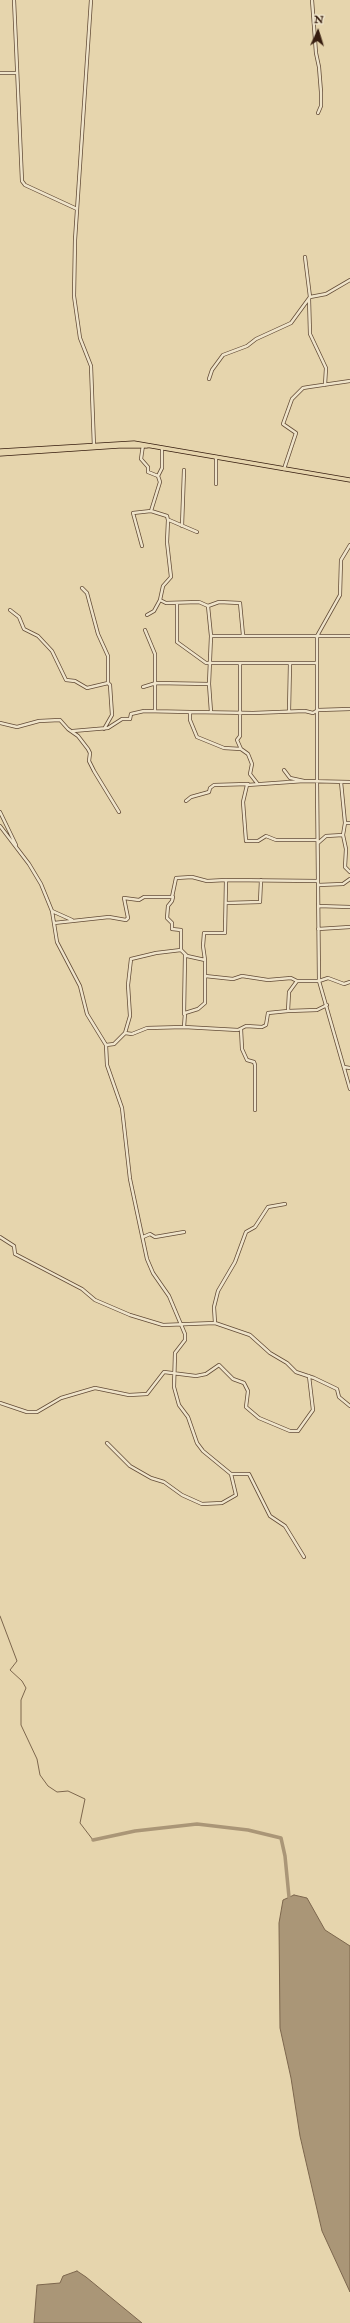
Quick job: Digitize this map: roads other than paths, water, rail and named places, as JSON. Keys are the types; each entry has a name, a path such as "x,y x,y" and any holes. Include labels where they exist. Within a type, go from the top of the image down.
{"main road":[{"path":"0,452 94,446 148,446 350,480"}],"street":[{"path":"14,0 22,181 37,190 77,209"},
{"path":"91,0 77,209 75,310 80,338 91,366 94,446"},
{"path":"312,0 321,92 321,106 318,114"},
{"path":"0,73 17,72"},
{"path":"305,257 309,298 310,334 326,368 325,385"},
{"path":"209,380 212,370 223,355 239,350 256,339 290,323 309,298 326,294 350,280"},
{"path":"284,469 296,433 283,425 292,399 304,388 350,381"},
{"path":"143,446 141,459 148,467 148,472 158,476"},
{"path":"151,511 160,482 158,476 162,468 162,448"},
{"path":"216,457 216,484"},
{"path":"182,526 184,470"},
{"path":"142,546 133,513 151,511 166,516 168,520 197,532"},
{"path":"147,615 154,611 160,600 163,586 171,577 167,542 168,520"},
{"path":"350,545 341,560 340,595 317,636 319,980 350,1089"},
{"path":"82,588 87,593 98,634 108,656 108,683 110,685 112,715 104,729"},
{"path":"160,600 164,602 177,603 198,602 208,606 222,602 242,604 243,635"},
{"path":"177,603 177,642 202,661 211,663 317,663"},
{"path":"208,606 211,636 209,684 211,712"},
{"path":"10,610 19,617 22,627 38,636 52,651 66,680 75,681 87,688 108,683"},
{"path":"145,630 155,654 155,710"},
{"path":"211,636 350,636"},
{"path":"240,663 240,736 237,740 241,749 248,754 252,764 250,774 257,784"},
{"path":"289,712 290,663"},
{"path":"143,687 156,683 209,684"},
{"path":"73,731 104,729 122,719 130,719 131,714 155,710 240,713 313,713 318,710 350,709"},
{"path":"190,712 190,720 197,737 224,748 241,749"},
{"path":"0,723 17,727 55,719 60,720 68,729 73,731 88,749 90,753 89,761 119,812"},
{"path":"284,770 290,778 304,781 350,782"},
{"path":"186,800 190,797 209,792 210,788 214,785 304,781"},
{"path":"340,782 345,823 343,835 346,849 345,867 350,872"},
{"path":"249,783 243,796 246,841 258,841 266,836 276,840 317,842 326,836 343,835"},
{"path":"0,812 20,852"},
{"path":"345,823 350,823"},
{"path":"0,826 36,874 52,911 57,942 80,986 86,1014 106,1045 107,1065 122,1108 130,1179 147,1259 172,1303 185,1340 175,1353 173,1373 179,1405 188,1417 198,1443 203,1451 231,1474 236,1495 222,1503 202,1504 182,1495 164,1482 151,1478 130,1466 107,1442"},
{"path":"205,960 185,954 181,950 181,930 172,929 172,923 167,918 168,906 172,901 176,878 192,877 207,881 318,881"},
{"path":"318,885 343,884 350,879"},
{"path":"184,1015 204,1005 205,960 203,934 226,933 226,880"},
{"path":"226,903 260,902 261,880"},
{"path":"54,923 95,920 109,917 126,920 128,918 124,898 139,900 144,897 173,896"},
{"path":"318,906 350,907"},
{"path":"52,911 72,921"},
{"path":"318,929 350,927"},
{"path":"106,1045 114,1044 125,1033 130,1016 128,985 131,959 156,953 181,950"},
{"path":"184,1027 185,954"},
{"path":"205,976 233,978 242,976 268,980 291,978 297,981 330,978 344,984 350,982"},
{"path":"288,1011 289,992 297,981"},
{"path":"125,1033 132,1034 147,1028 184,1027 241,1029 246,1026 262,1027 266,1025 268,1013 317,1010 327,1005"},
{"path":"241,1029 242,1049 247,1060 254,1062 255,1065 255,1110"},
{"path":"344,1067 350,1068"},
{"path":"215,1323 214,1308 218,1291 235,1262 246,1232 255,1227 268,1207 285,1204"},
{"path":"143,1237 150,1234 155,1237 184,1232"},
{"path":"0,1237 14,1246 15,1254 82,1289 95,1300 154,1323 163,1325 215,1323 250,1335 270,1353 287,1363 296,1372 309,1376 337,1389 339,1397 350,1406"},
{"path":"0,1403 27,1412 37,1412 61,1398 95,1388 129,1395 147,1394 164,1372 196,1376 206,1374 220,1365 233,1379 244,1383 248,1390 246,1407 259,1418 290,1431 298,1431 313,1410 309,1376"},
{"path":"231,1474 249,1474 270,1516 285,1526 304,1557"}],"waterway":[{"path":"0,1616 17,1661 10,1670 22,1681 26,1688 21,1700 21,1725 37,1759 40,1775 48,1786 57,1792 68,1791 85,1799 80,1823 93,1840"},
{"path":"93,1840 135,1831 197,1824 248,1830 281,1838 285,1856 289,1897"}]}
